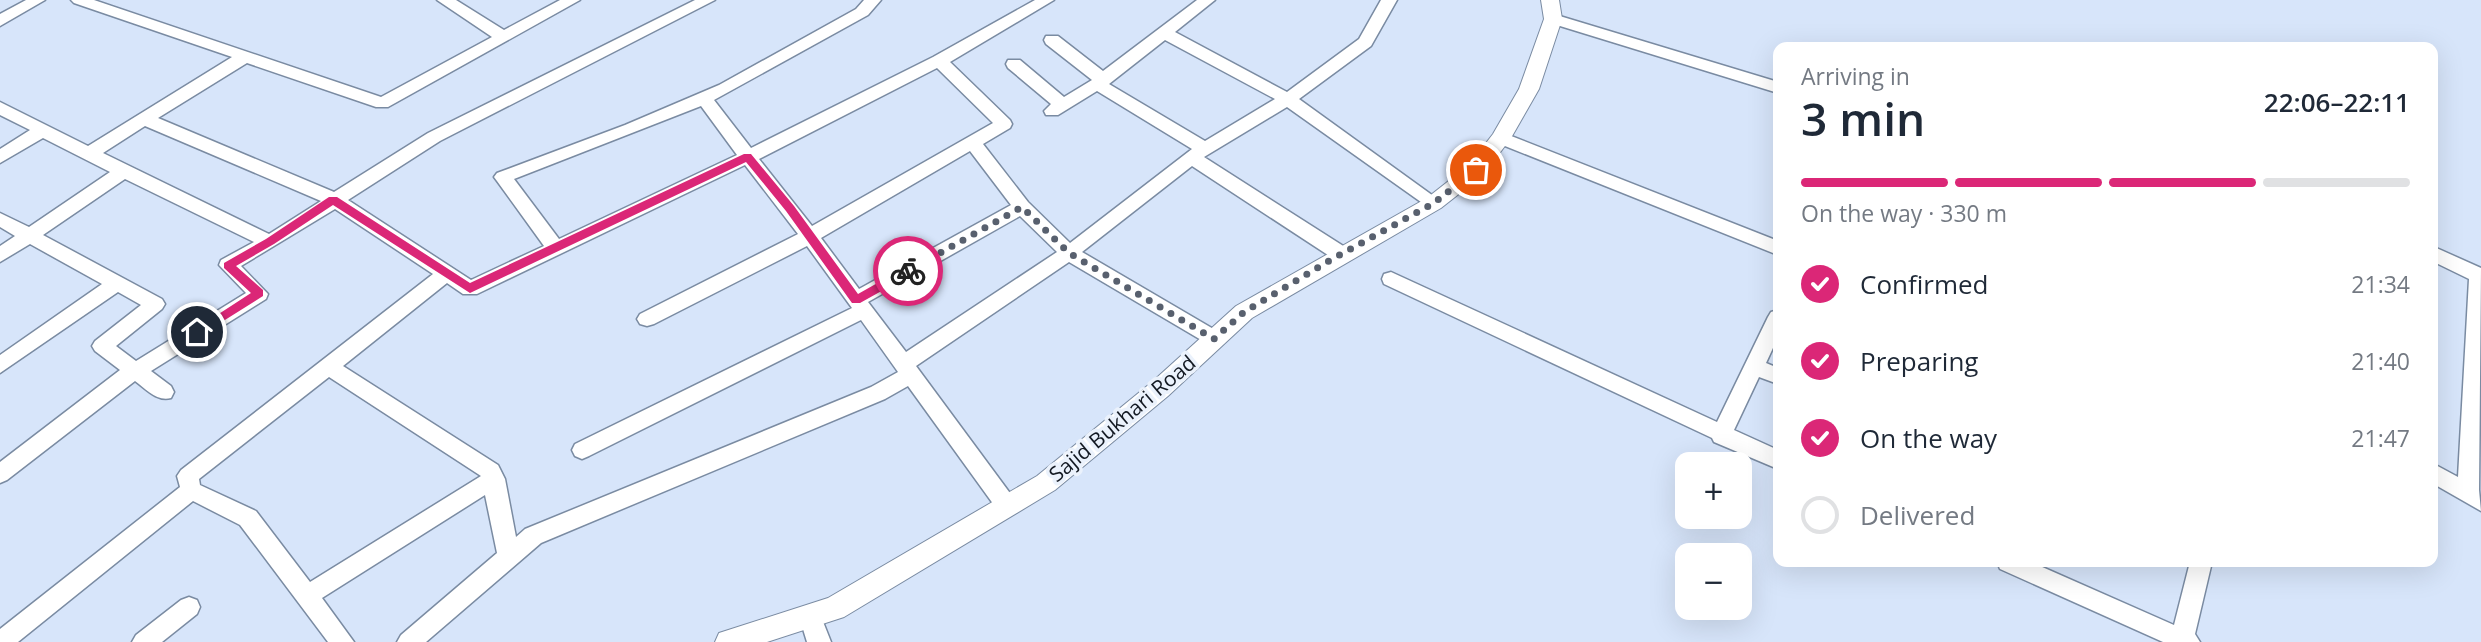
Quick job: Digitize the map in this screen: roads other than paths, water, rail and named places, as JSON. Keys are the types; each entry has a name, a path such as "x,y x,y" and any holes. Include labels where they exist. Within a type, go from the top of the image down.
{"street":[{"path":"0,21 37,0"},
{"path":"79,0 382,103 572,0"},
{"path":"445,0 504,37"},
{"path":"556,248 503,177 704,98 770,65 862,12 873,0"},
{"path":"144,119 333,200 470,289 748,157 939,61 1044,0"},
{"path":"1014,64 1058,108 1100,82 1207,0"},
{"path":"409,642 533,536 878,393 907,369 1069,253 1197,153 1288,99 1365,42 1389,0"},
{"path":"0,474 135,371 259,293 228,265 270,242 434,137 700,1"},
{"path":"1551,9 1773,86"},
{"name":"Sajid Bukhari Road","path":"729,642 835,608 1046,483 1160,389 1244,312 1434,203 1476,170 1501,138 1529,89 1551,9"},
{"path":"1164,33 1288,99 1434,203"},
{"path":"1052,40 1100,82 1341,254"},
{"path":"89,154 244,57"},
{"path":"647,319 810,236 1004,124 939,61"},
{"path":"704,98 810,236 1007,506"},
{"path":"0,108 270,242"},
{"path":"0,157 43,130"},
{"path":"1501,138 1773,246"},
{"path":"972,142 1022,207 1069,253 1214,339"},
{"path":"0,255 124,171"},
{"path":"582,450 860,305 1022,207"},
{"path":"0,219 155,304 102,346 164,392"},
{"path":"2438,256 2479,275 2475,498"},
{"path":"191,490 188,476 446,274"},
{"path":"1391,279 1721,436 1773,453"},
{"path":"0,365 117,283"},
{"path":"1721,436 1773,327"},
{"path":"328,366 491,471 509,557"},
{"path":"1754,366 1773,374"},
{"path":"2438,476 2475,498"},
{"path":"308,595 494,479"},
{"path":"191,490 248,518 342,642"},
{"path":"1,642 191,490"},
{"path":"2019,567 2185,641 2200,567"},
{"path":"144,642 189,607"},
{"path":"810,616 819,642"}]}
